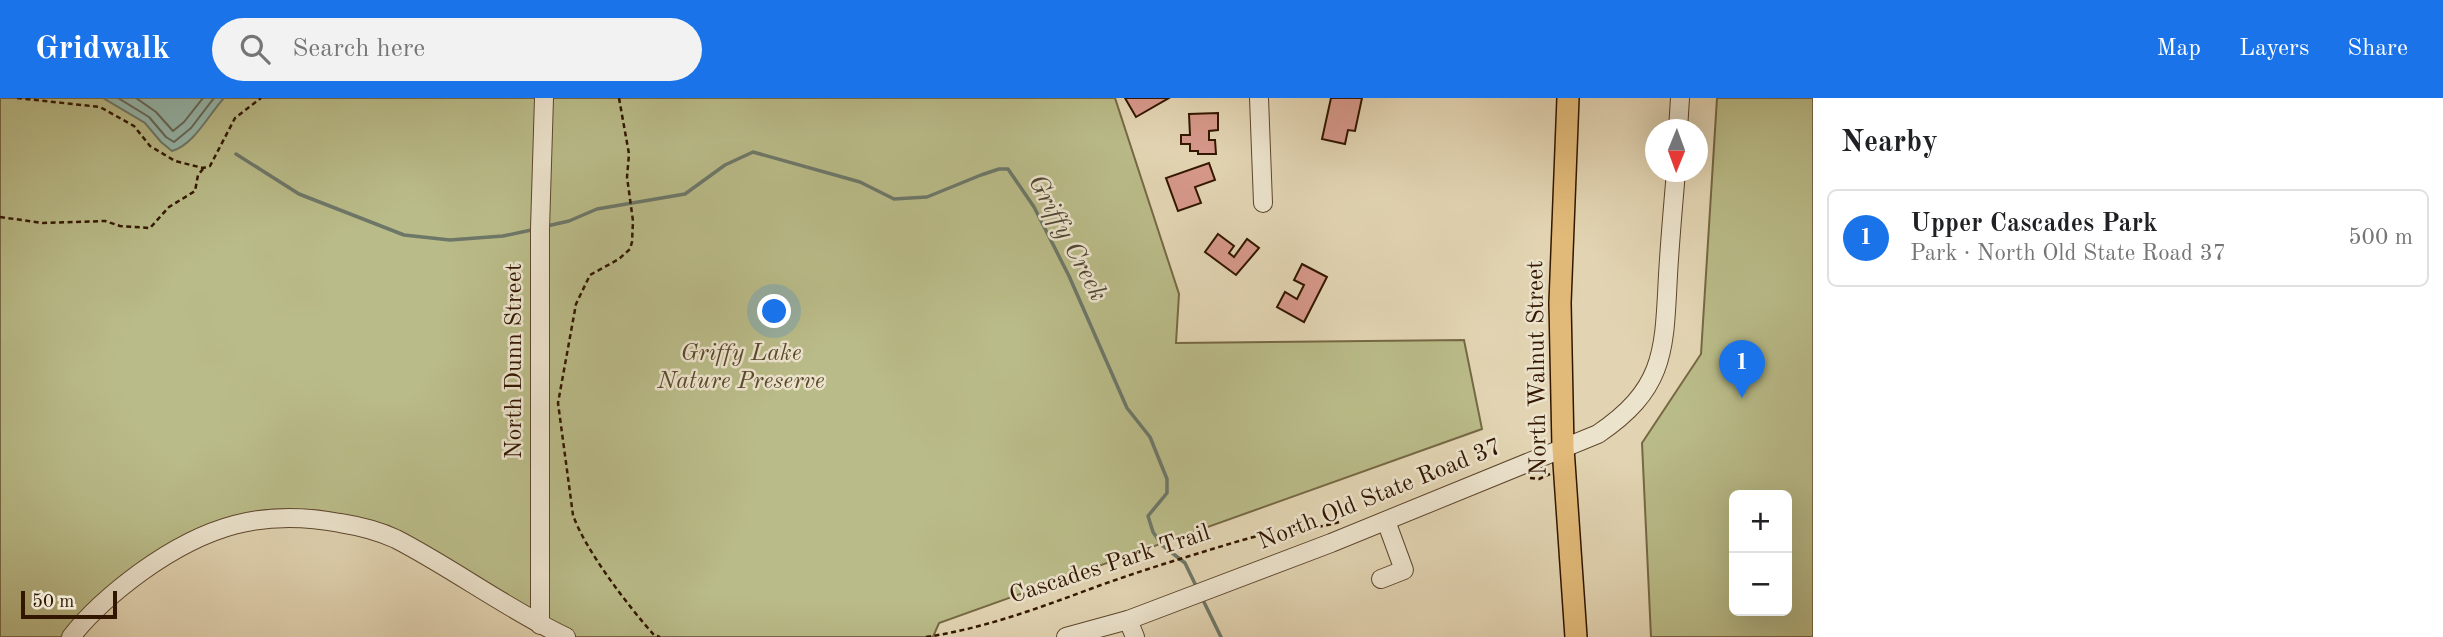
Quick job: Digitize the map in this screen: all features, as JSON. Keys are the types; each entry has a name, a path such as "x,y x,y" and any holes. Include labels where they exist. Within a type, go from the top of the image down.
{"main road":[{"name":"North Walnut Street","path":"1568,98 1560,303 1564,458 1576,637"}],"street":[{"name":"North Dunn Street","path":"540,625 540,224 544,98"},
{"path":"1259,98 1263,203"},
{"path":"1679,119 1681,98"},
{"name":"North Old State Road 37","path":"1066,637 1131,629 1179,601 1219,585 1521,466 1564,458 1612,424 1636,402 1653,375 1664,347 1674,182"},
{"path":"71,637 110,595 183,544 216,529 277,518 338,522 394,538 540,625 566,637"},
{"path":"1381,579 1404,570 1386,521"}],"path":[{"path":"17,98 100,107 134,125 150,146 175,161 203,168 210,166 234,118 261,98"},
{"path":"619,98 629,154 632,234 629,249 619,259 590,275 576,304 558,402 573,516 578,530 628,603 654,635 660,637"},
{"path":"0,217 43,223 105,221 120,226 150,228 169,207 195,191 198,175 203,168"},
{"path":"1521,466 1533,479 1564,458"},
{"name":"Cascades Park Trail","path":"926,637 1043,607 1102,584 1258,536 1325,527 1347,519"}],"green space":[{"name":"Griffy Lake Nature Preserve","path":"0,98 1115,98 1179,294 1176,343 1464,340 1482,429 939,623 933,637 566,637 394,538 327,520 216,529 93,611 83,637 0,637"},
{"path":"1717,98 1813,98 1813,637 1651,637 1642,443 1701,354"}],"water":[{"path":"103,98 224,98 194,136 172,151 145,123"}],"building":[{"path":"1125,98 1169,98 1136,117"},
{"path":"1331,98 1362,98 1355,131 1348,130 1345,144 1322,139"},
{"path":"1218,113 1218,130 1209,131 1209,140 1215,140 1216,154 1198,154 1198,151 1190,151 1190,144 1181,144 1181,135 1190,135 1189,114"},
{"path":"1209,163 1215,180 1195,187 1201,203 1178,211 1166,178"},
{"path":"1218,234 1234,246 1229,253 1234,257 1247,239 1259,248 1236,275 1205,252"},
{"path":"1302,264 1327,277 1304,322 1277,307 1285,292 1297,299 1304,285 1294,280"}],"waterway":[{"name":"Griffy Creek","path":"547,226 569,221 597,209 685,194 725,165 753,152 860,182 894,199 927,197 981,175 1008,169 1034,207 1069,276 1127,408 1150,437 1167,479 1167,493 1148,516 1153,532 1162,545 1185,563 1197,588"},
{"name":"Griffy Creek","path":"236,154 299,194 404,235 450,240 503,236 536,229"},
{"name":"Griffy Creek","path":"1202,598 1221,637"}],"place":[{"name":"Upper Cascades Park","path":"1742,398"}]}
